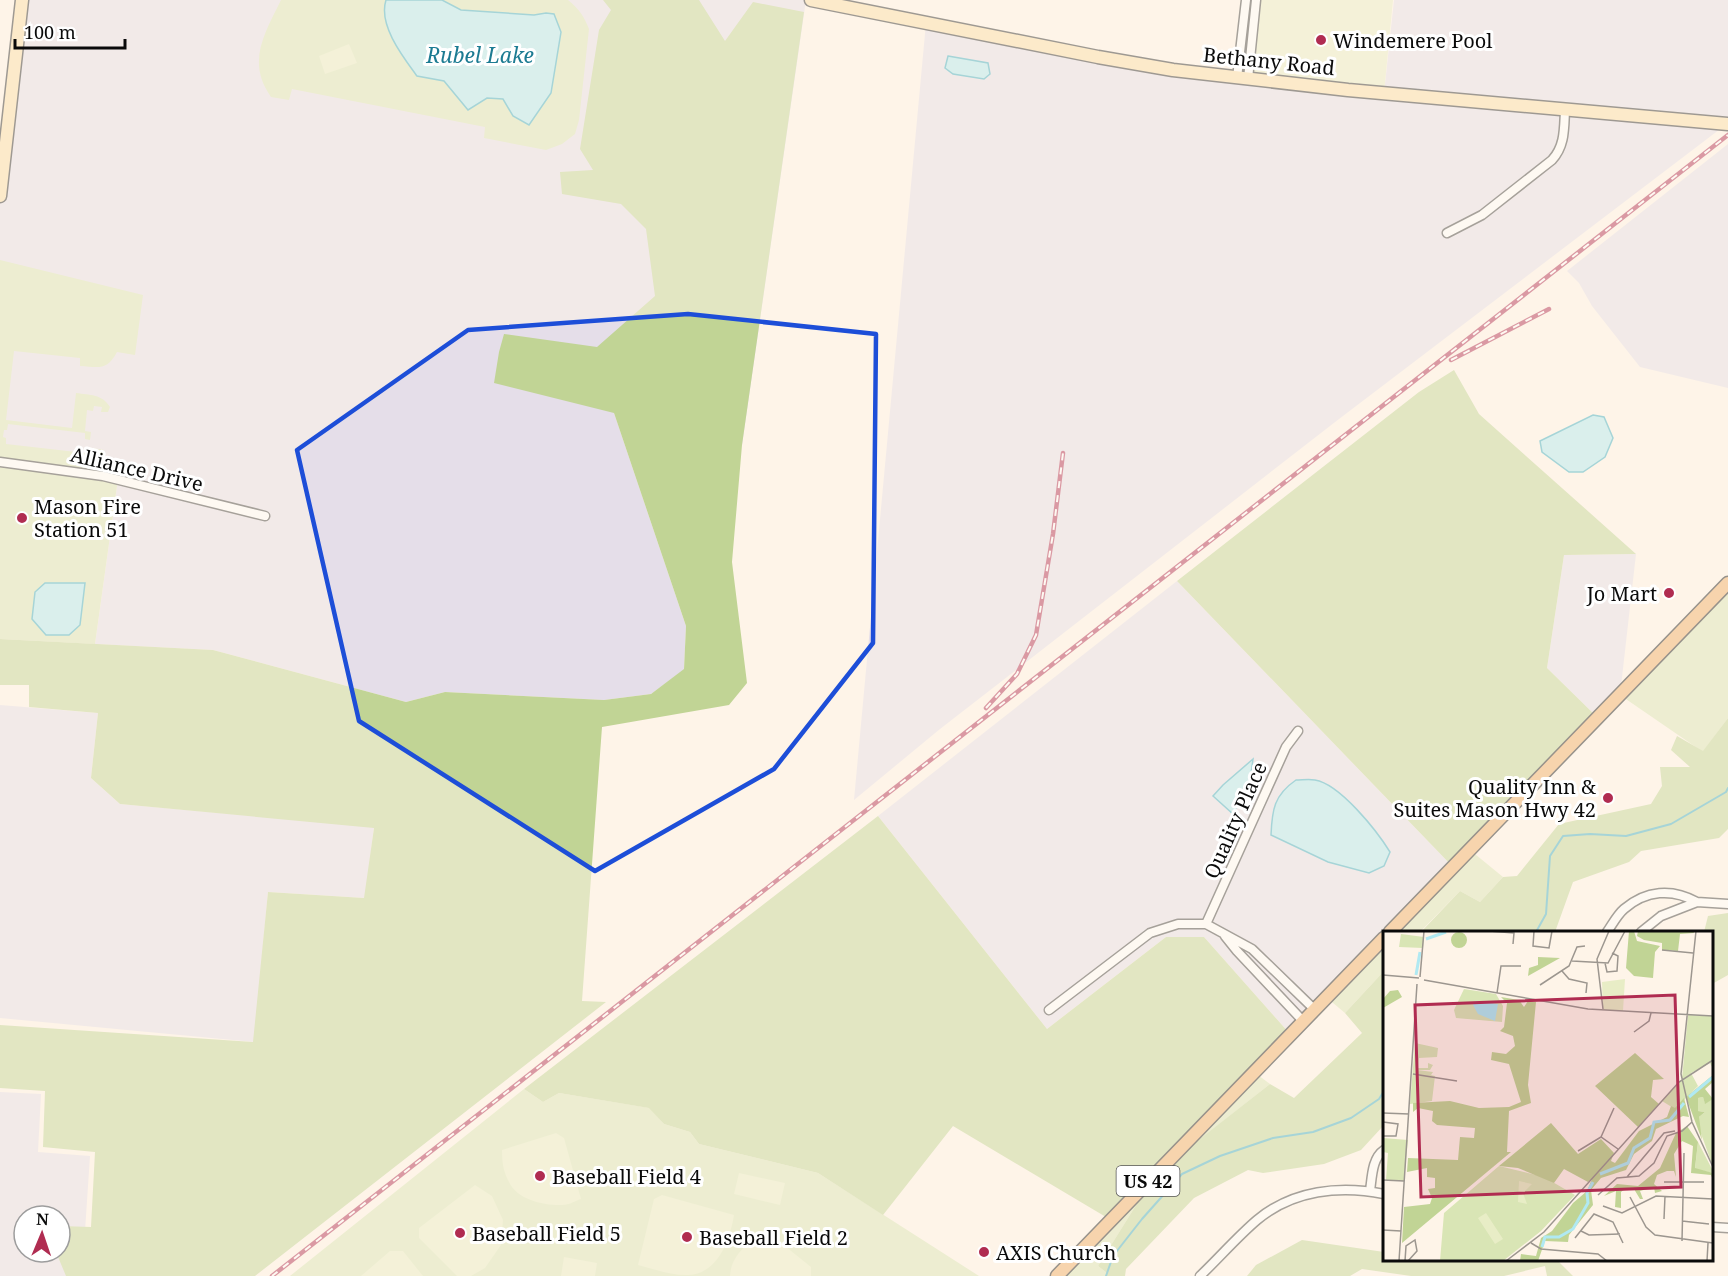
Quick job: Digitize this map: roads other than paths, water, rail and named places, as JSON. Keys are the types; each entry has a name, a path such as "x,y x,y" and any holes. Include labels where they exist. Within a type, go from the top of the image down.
{"main road":[{"path":"0,196 24,0"},
{"name":"Bethany Road","path":"811,0 1119,61 1242,79 1728,124"},
{"path":"1392,931 1728,584"},
{"path":"1712,599 1728,591"},
{"name":"US 42","path":"1057,1276 1383,939"}],"street":[{"path":"1242,79 1246,0"},
{"path":"1242,79 1256,0"},
{"path":"1447,233 1482,215 1558,154 1563,139 1565,110"},
{"name":"Alliance Drive","path":"0,462 103,476 265,516"},
{"name":"Quality Place","path":"1206,924 1286,747 1298,731"},
{"path":"1608,931 1623,909 1652,894 1663,892 1682,894 1696,902"},
{"path":"1643,931 1661,916 1696,902 1728,904"},
{"path":"1049,1010 1150,933 1178,924 1206,924 1252,949 1314,1009"},
{"path":"1223,933 1303,1021"},
{"path":"1370,1191 1375,1162 1383,1151"},
{"path":"1200,1276 1257,1220 1271,1210 1302,1196 1344,1189 1383,1194"},
{"path":"1713,1227 1728,1228"}],"water":[{"name":"Rubel Lake","path":"386,0 442,0 461,10 534,15 554,14 561,32 551,93 529,125 513,116 503,99 487,98 468,110 444,81 417,76 393,40 384,10"},
{"path":"948,56 988,63 990,74 984,79 953,74 945,68"},
{"path":"1593,415 1604,417 1613,438 1605,457 1583,472 1569,472 1542,452 1540,441"},
{"path":"45,583 85,583 80,625 69,635 46,635 32,619 35,592"},
{"path":"1253,759 1250,781 1233,814 1213,796"},
{"path":"1296,780 1325,783 1346,799 1367,821 1390,852 1384,866 1369,873 1328,862 1271,835 1272,818 1279,797"}],"waterway":[{"path":"1537,931 1546,914 1550,856 1563,836 1590,834 1626,836 1671,824 1726,792 1728,788"},
{"path":"1106,1276 1113,1256 1182,1174 1220,1156 1273,1138 1313,1132 1351,1118 1379,1099 1383,1093"}],"railway":[{"path":"272,1276 1728,135"},
{"path":"1451,360 1549,309"},
{"path":"986,708 1017,674 1036,635 1053,534 1063,453"}],"place":[{"name":"Windemere Pool","path":"1321,40"},
{"name":"Mason Fire Station 51","path":"22,518"},
{"name":"Jo Mart","path":"1669,593"},
{"name":"Quality Inn & Suites Mason Hwy 42","path":"1608,798"},
{"name":"Baseball Field 4","path":"540,1176"},
{"name":"Baseball Field 5","path":"460,1233"},
{"name":"Baseball Field 2","path":"687,1237"},
{"name":"AXIS Church","path":"984,1252"}]}
